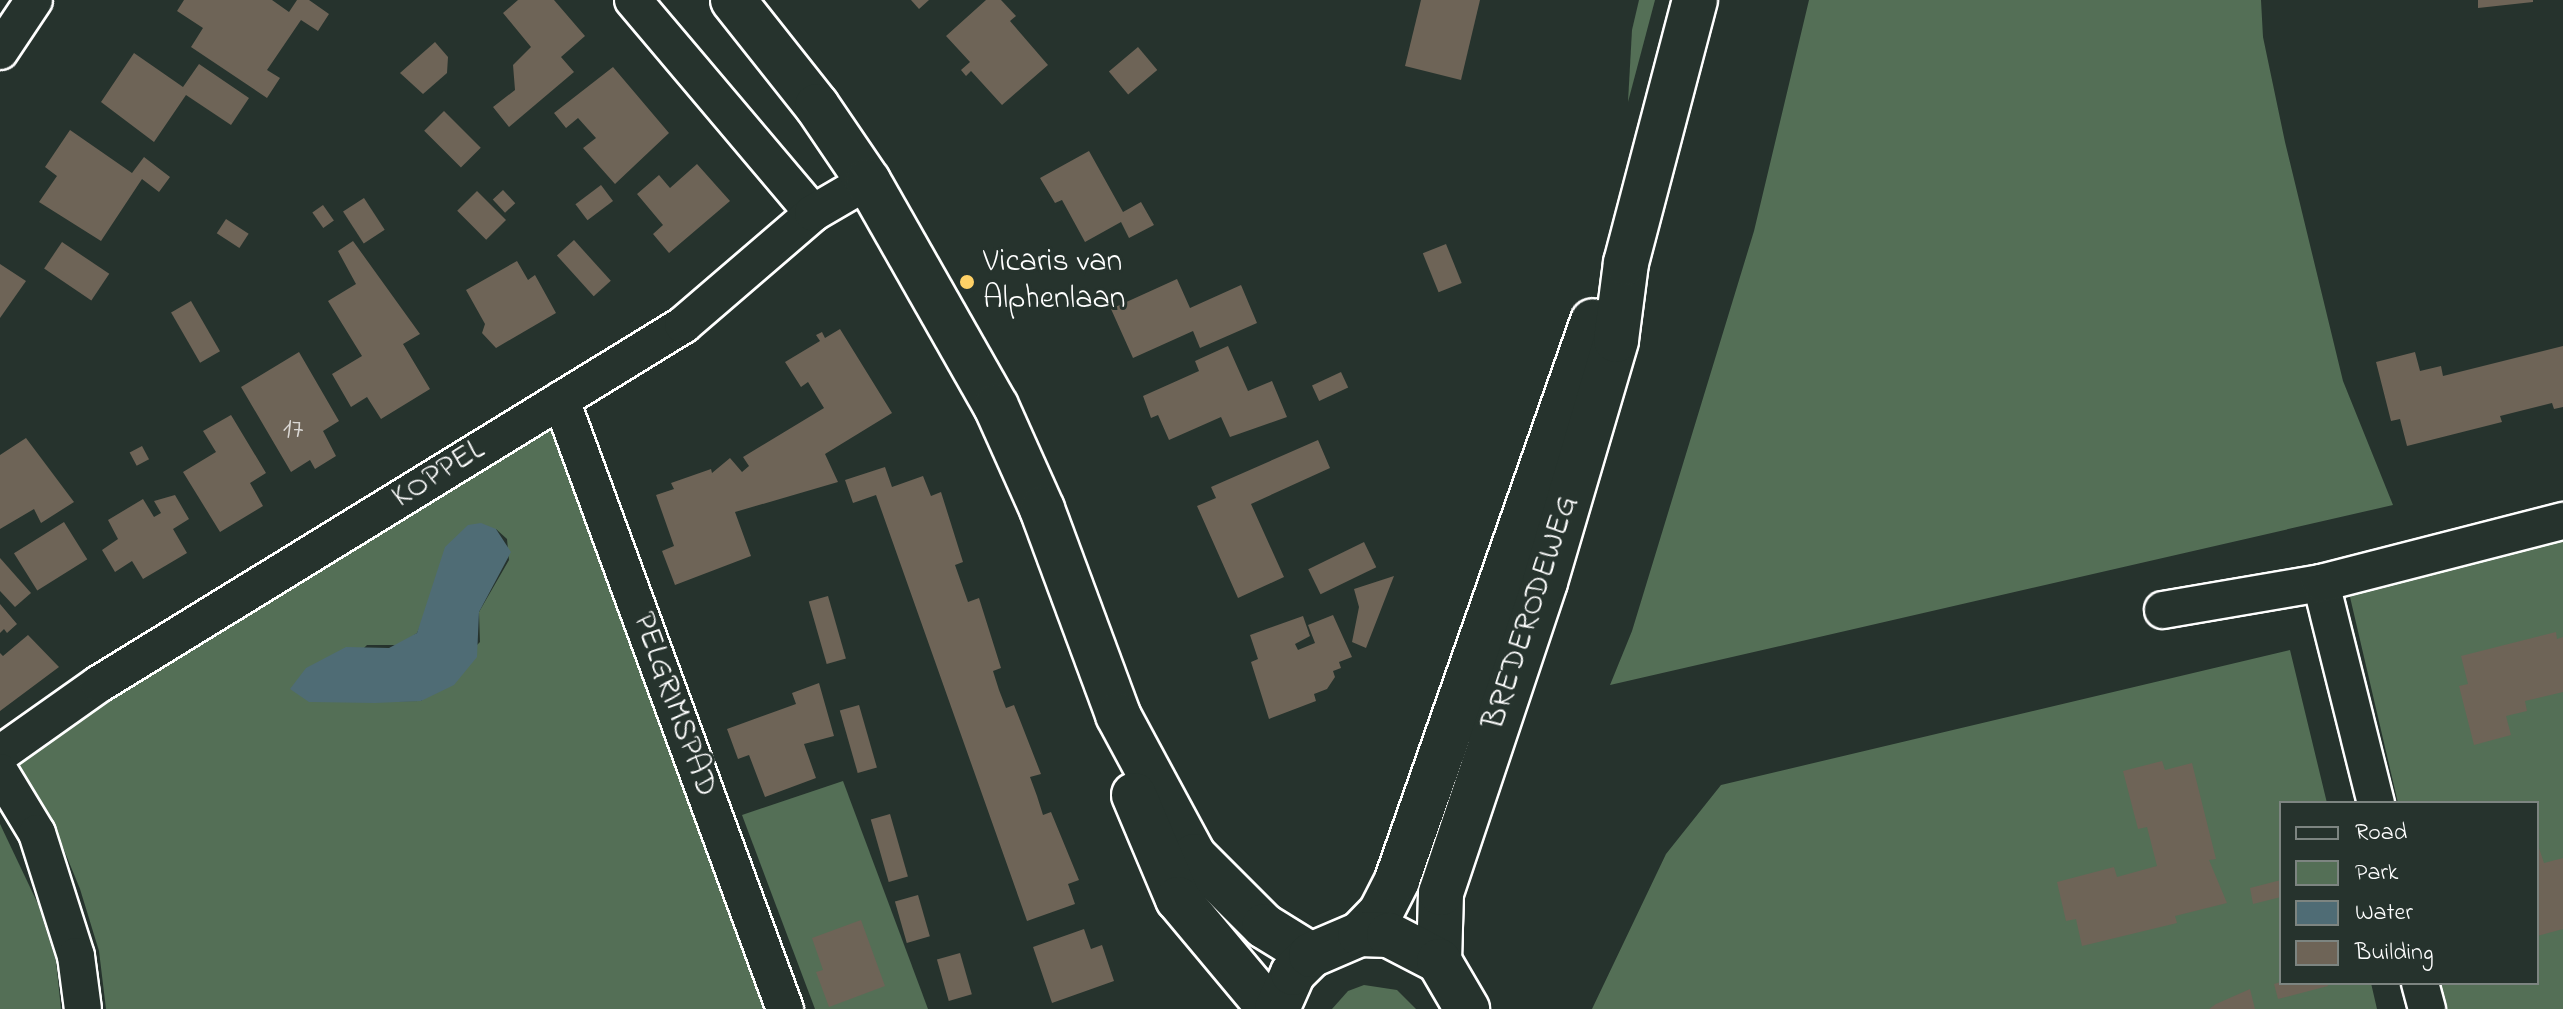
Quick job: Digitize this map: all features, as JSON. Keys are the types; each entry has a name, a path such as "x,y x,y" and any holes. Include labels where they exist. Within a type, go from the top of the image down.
{"main road":[{"path":"733,0 817,106 868,181 996,406 1042,509 1118,715 1194,856 1264,926 1311,955"},
{"name":"BREDERODEWEG","path":"1439,961 1441,893 1545,582 1616,340 1626,263 1695,0"},
{"name":"BREDERODEWEG","path":"1360,934 1381,912 1397,880 1592,323 1626,263"},
{"path":"1118,715 1121,763 1178,899 1270,1009"},
{"path":"1277,1009 1293,973 1311,955 1360,934 1389,935 1439,961 1467,1009"}],"street":[{"path":"0,51 34,0"},
{"path":"633,0 813,213"},
{"name":"KOPPEL","path":"0,754 99,684 683,325 813,213 868,181"},
{"name":"PELGRIMSPAD","path":"561,400 785,1009"},
{"path":"2163,610 2321,583 2563,521"},
{"path":"2321,583 2376,801"},
{"path":"0,772 37,833 76,956 83,1009"},
{"path":"2421,985 2427,1009"}],"green space":[{"path":"1639,0 1655,0 1628,102 1632,30"},
{"path":"1809,0 2261,0 2263,37 2285,142 2343,381 2393,505 1610,685 1632,631 1754,231"},
{"path":"560,424 774,1009 106,1009 99,951 80,889 55,828 11,760","holes":["496,529 507,539 509,560 479,612 480,642 421,701 309,702 367,645 400,645 417,633 431,601"]},
{"path":"2563,532 2563,1009 2445,1009 2439,985 2539,985 2539,801 2398,801 2350,597 2366,583"},
{"path":"2290,650 2327,801 2279,801 2279,985 2371,985 2377,1009 1592,1009 1666,854 1721,785"},
{"path":"843,781 928,1009 815,1009 742,815"},
{"path":"0,824 38,904 56,961 61,1009 0,1009"},
{"path":"1364,985 1397,990 1416,1009 1332,1009 1348,991"}],"water":[{"path":"481,523 496,529 511,552 479,612 477,657 454,685 421,701 375,703 309,702 290,689 306,668 346,647 389,648 417,633 445,547 468,525"}],"building":[{"path":"184,0 272,0 289,12 297,0 309,0 329,14 318,31 301,20 267,70 280,78 267,98 191,47 203,28 177,11"},
{"path":"518,0 554,0 585,36 561,57 574,72 509,127 493,107 515,90 513,65 531,47 503,13"},
{"path":"911,0 929,0 919,9"},
{"path":"986,0 1001,0 1016,16 1010,21 1048,65 1002,105 971,71 966,76 961,70 970,62 946,36"},
{"path":"1421,0 1480,0 1461,80 1405,66"},
{"path":"2478,0 2533,0 2533,2 2478,8"},
{"path":"435,42 448,57 447,73 423,94 400,73"},
{"path":"1138,47 1157,70 1128,94 1109,71"},
{"path":"134,53 183,87 199,64 249,98 231,125 186,95 154,142 101,102"},
{"path":"613,67 669,133 615,184 583,148 596,138 578,118 566,128 554,113"},
{"path":"444,111 481,148 461,168 424,131"},
{"path":"70,130 132,173 144,157 170,177 159,192 142,179 101,241 39,202 57,176 45,167"},
{"path":"1089,151 1123,212 1141,202 1154,225 1129,238 1121,222 1085,242 1062,200 1055,203 1040,178"},
{"path":"697,164 730,201 669,253 653,234 663,225 637,194 659,175 670,188"},
{"path":"601,185 613,201 587,220 575,204"},
{"path":"503,190 515,203 505,213 493,200"},
{"path":"477,191 506,220 486,240 457,211"},
{"path":"364,198 385,230 364,243 343,212"},
{"path":"323,205 334,221 323,228 312,212"},
{"path":"226,219 249,234 239,248 217,233"},
{"path":"574,240 611,281 594,296 557,255"},
{"path":"353,241 420,334 403,344 430,389 381,419 367,397 351,407 332,374 362,356 328,301 356,284 338,251"},
{"path":"62,242 109,274 91,300 44,269"},
{"path":"1446,244 1462,283 1439,292 1423,253"},
{"path":"517,261 528,280 535,275 556,313 496,348 482,333 485,324 466,290"},
{"path":"0,264 26,281 0,318"},
{"path":"1177,279 1190,308 1241,285 1257,323 1200,348 1193,331 1133,358 1111,309"},
{"path":"191,301 220,351 200,363 171,312"},
{"path":"840,329 892,413 825,454 838,482 735,512 751,556 675,585 662,551 674,546 656,495 674,489 671,483 711,469 712,473 730,458 742,472 749,466 743,457 824,408 808,382 801,387 785,362 820,341 816,335 822,332 825,338"},
{"path":"1228,346 1248,391 1272,381 1287,417 1230,437 1221,417 1169,440 1158,415 1151,418 1143,396 1199,371 1195,361"},
{"path":"2563,346 2563,407 2554,409 2552,403 2500,416 2502,422 2407,446 2400,419 2391,421 2376,362 2415,352 2420,371 2441,366 2443,376"},
{"path":"299,352 339,421 323,431 336,456 315,469 310,460 291,472 241,387"},
{"path":"1341,372 1348,387 1319,401 1312,386"},
{"path":"231,415 266,473 250,483 263,506 220,532 183,472 216,452 203,431"},
{"path":"26,438 74,502 41,523 34,509 0,529 0,455"},
{"path":"1318,440 1330,468 1251,504 1284,577 1238,598 1197,506 1216,498 1211,487"},
{"path":"142,446 149,459 137,466 130,453"},
{"path":"885,467 892,487 923,476 931,496 941,492 963,562 955,565 968,602 979,598 1001,668 993,671 999,690 1006,708 1014,705 1041,774 1030,777 1043,815 1051,812 1079,880 1068,884 1075,904 1027,921 876,495 853,503 845,480"},
{"path":"175,495 189,519 173,529 187,553 143,579 132,561 115,572 102,550 118,539 108,520 143,499 154,517 161,513 154,501"},
{"path":"64,522 87,559 37,591 14,553"},
{"path":"1364,542 1376,567 1321,594 1308,569"},
{"path":"0,558 31,593 15,607 0,591"},
{"path":"1394,576 1366,648 1352,642 1359,607 1354,589"},
{"path":"828,596 846,658 827,664 809,602"},
{"path":"0,604 17,624 7,633 4,629 0,633"},
{"path":"1333,615 1352,657 1339,662 1341,668 1333,671 1335,677 1327,689 1314,694 1316,701 1269,719 1251,662 1258,659 1250,635 1303,616 1310,636 1295,644 1298,650 1315,643 1308,625"},
{"path":"2556,632 2557,639 2563,637 2563,692 2525,701 2527,711 2506,716 2511,735 2474,745 2459,686 2468,684 2461,656"},
{"path":"28,635 59,667 0,711 0,653 3,656"},
{"path":"819,683 834,736 804,744 816,778 765,797 749,755 738,759 727,729 796,704 792,693"},
{"path":"859,705 877,767 858,773 840,711"},
{"path":"2162,761 2165,770 2192,763 2216,859 2209,860 2227,903 2175,916 2177,923 2082,946 2076,919 2066,921 2057,882 2114,867 2117,877 2157,866 2147,827 2138,829 2123,771"},
{"path":"890,814 908,876 889,882 871,820"},
{"path":"2539,848 2544,863 2563,858 2563,929 2539,935"},
{"path":"2279,881 2279,898 2253,904 2250,888"},
{"path":"918,895 930,936 907,943 895,902"},
{"path":"861,920 885,986 829,1007 816,972 823,970 812,938"},
{"path":"1084,929 1091,949 1102,945 1114,981 1052,1003 1033,947"},
{"path":"960,953 972,994 949,1001 937,960"},
{"path":"2279,983 2279,985 2328,986 2278,999 2274,984"},
{"path":"2250,989 2255,1009 2209,1009 2216,1004"}],"place":[{"name":"Vicaris van Alphenlaan","path":"967,282"}]}
